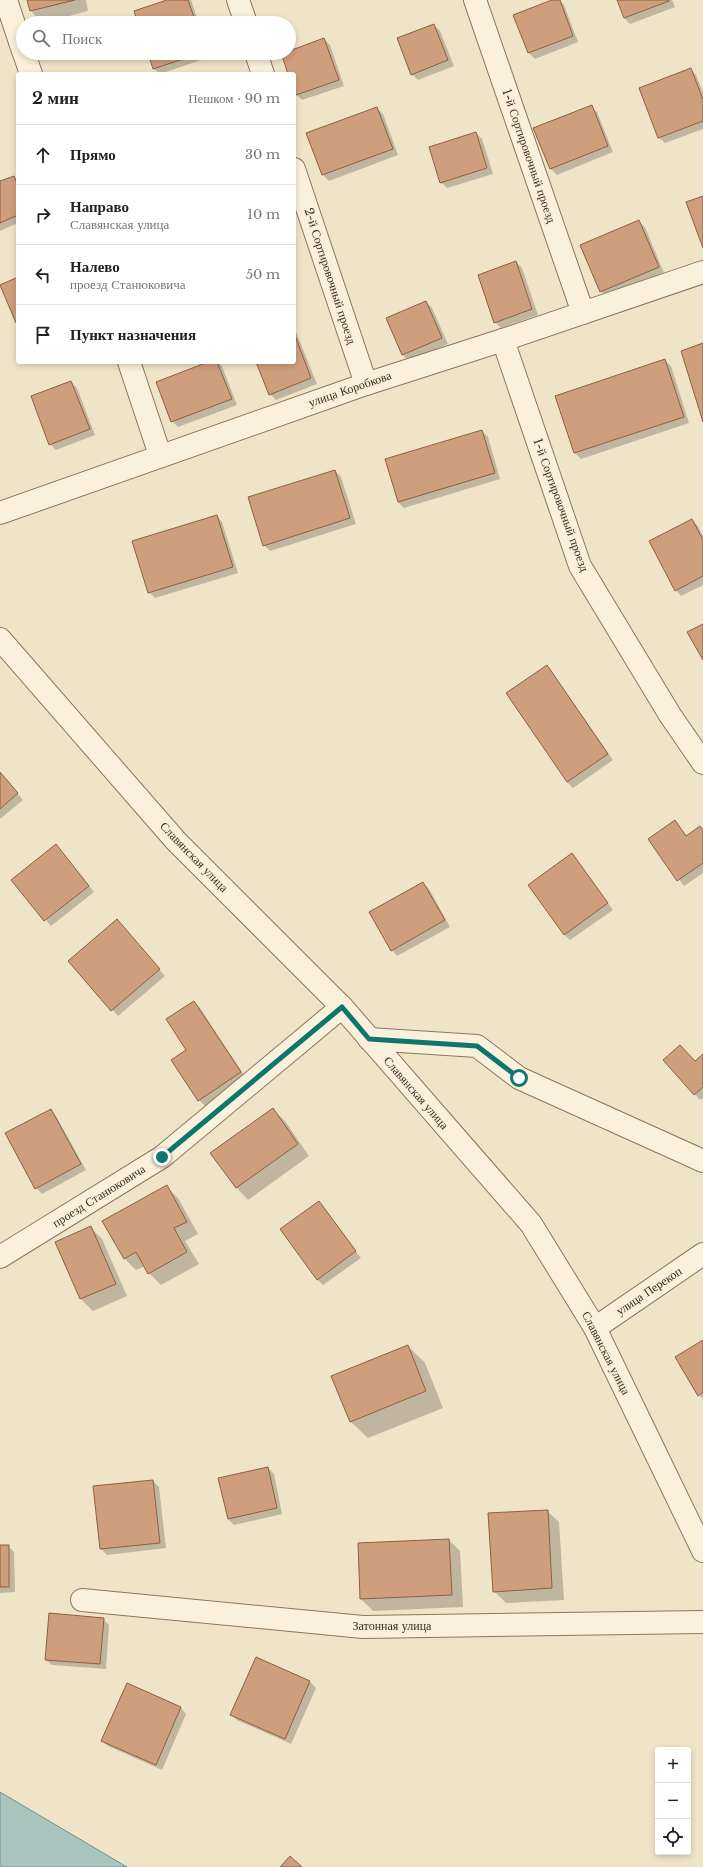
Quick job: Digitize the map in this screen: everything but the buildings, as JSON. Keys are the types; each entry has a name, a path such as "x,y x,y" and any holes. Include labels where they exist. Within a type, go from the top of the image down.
{"street":[{"path":"6,0 16,31"},
{"path":"238,0 244,16"},
{"name":"1-й Сортировочный проезд","path":"475,0 583,313"},
{"path":"26,60 30,72"},
{"path":"258,60 261,72"},
{"name":"2-й Сортировочный проезд","path":"296,175 366,384"},
{"name":"улица Коробкова","path":"0,513 160,455 366,384 503,340 703,272"},
{"name":"1-й Сортировочный проезд","path":"503,340 580,566 670,714 703,763"},
{"path":"130,364 160,455"},
{"name":"Славянская улица","path":"0,639 176,840 342,1007 531,1224 595,1328 703,1551"},
{"name":"проезд Станюковича","path":"0,1257 162,1157 342,1007"},
{"path":"369,1039 477,1046 519,1078 703,1161"},
{"name":"улица Перекоп","path":"595,1328 703,1254"},
{"name":"Затонная улица","path":"82,1600 363,1627 703,1622"}],"water":[{"path":"0,1792 127,1867 0,1867"}],"route":[{"path":"162,1157 342,1007 369,1039 477,1046 519,1078"}]}
